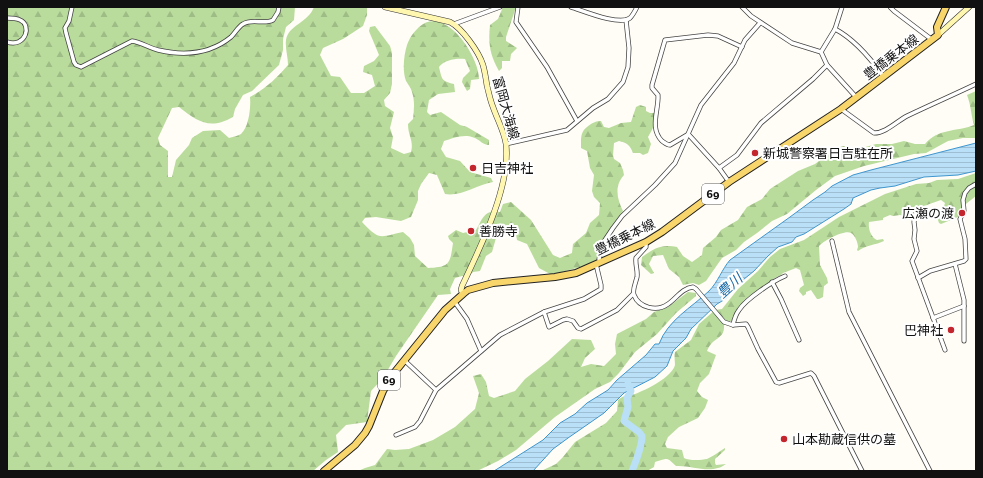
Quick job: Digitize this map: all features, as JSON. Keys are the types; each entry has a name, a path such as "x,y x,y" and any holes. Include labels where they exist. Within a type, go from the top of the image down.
{"main road":[{"path":"385,7 454,24"},
{"name":"豊橋乗本線","path":"324,471 355,445 365,433 390,378 436,321 454,301 468,290 493,282 565,276 646,242 662,232 729,182 841,109 938,34 937,27 946,7"},
{"path":"938,34 969,7"},
{"name":"富岡大海線","path":"454,24 460,29 474,49 482,64 492,105 506,144 506,164 494,213 462,286 461,290 463,294"}],"street":[{"path":"72,7 69,21 65,28 74,62 76,65 81,67 132,41 147,47 174,54 193,54 203,52 222,43 232,36 242,24 246,22 266,23 273,20 279,7"},
{"path":"454,24 500,7"},
{"path":"518,7 516,22 547,67 577,121"},
{"path":"572,7 614,20 626,20 633,15 637,7"},
{"path":"742,7 760,23 792,43 821,52"},
{"path":"821,52 835,29 842,7"},
{"path":"890,7 931,39"},
{"path":"7,18 20,20 25,25 26,31 22,41 14,44 7,42"},
{"path":"506,144 567,130 593,108 608,99 625,78 628,60 626,20"},
{"path":"396,435 415,427 420,421 436,390 505,332 544,312 584,299 601,289 602,285 598,263 603,244 622,216 665,174 678,157 701,105 734,63 745,40 760,23"},
{"path":"835,29 860,49 883,76"},
{"path":"687,135 672,145 668,145 657,134 655,127 658,95 652,88 652,85 665,40 708,35 718,36 742,47"},
{"path":"821,52 826,65 856,97"},
{"path":"719,168 737,155 761,124 813,79 826,65"},
{"path":"841,109 876,133 888,128 907,116 976,84"},
{"path":"687,135 689,135 719,168 729,182"},
{"path":"918,278 930,271 964,261 966,259 965,239 960,219 964,211 963,200 965,193 969,188 976,184"},
{"path":"916,213 914,222 914,240 917,251 912,261 945,350"},
{"path":"832,241 846,305 930,471"},
{"path":"544,312 549,327 567,320 573,321 578,328 581,329 617,310 633,294 638,272 636,258 646,247 646,242"},
{"path":"955,264 964,306 964,341"},
{"path":"733,325 743,304 772,282 785,276"},
{"path":"772,282 799,340"},
{"path":"633,294 645,306 655,309 668,305 684,290 693,286 721,319 728,324 746,324 776,382 779,383 811,373 814,376 862,471"},
{"path":"454,301 467,320 481,351"},
{"path":"934,318 964,306"},
{"path":"404,360 436,390"}],"green space":[{"path":"7,7 295,7 294,20 286,27 283,39 283,50 279,65 252,91 243,95 235,109 233,117 225,121 211,124 192,117 179,107 172,108 158,138 160,145 168,151 168,177 172,177 176,160 189,145 192,138 203,131 220,130 229,138 237,136 244,131 248,122 250,111 250,97 270,83 288,65 286,40 288,35 294,27 307,17 314,7 367,7 367,15 363,26 343,39 323,48 320,55 331,76 340,77 351,93 364,93 375,86 372,75 363,72 364,66 374,61 379,55 369,31 370,27 375,26 390,46 392,53 392,84 390,93 384,100 385,106 394,112 390,128 393,137 391,148 404,154 411,152 412,145 408,124 413,119 414,102 412,91 406,81 404,72 404,58 407,45 413,33 419,27 429,22 439,22 449,27 467,46 477,69 479,79 471,80 470,89 467,91 462,82 463,78 470,71 465,59 454,59 447,61 439,67 443,79 454,84 455,92 438,94 429,100 427,112 430,115 441,112 460,125 467,127 489,140 489,145 487,145 475,138 459,136 444,141 441,149 446,157 460,161 470,172 491,178 493,182 457,194 445,194 437,175 429,173 418,191 418,200 411,217 401,221 376,217 365,218 362,222 380,236 403,232 410,238 414,245 415,256 428,268 441,267 450,260 453,243 448,236 456,230 463,233 476,230 482,218 487,213 495,211 500,212 503,204 511,202 531,220 553,255 560,258 572,253 573,244 586,233 590,223 599,215 600,203 594,197 592,191 594,175 590,168 587,151 581,148 581,137 585,129 598,121 601,121 604,127 609,128 621,123 631,122 636,107 640,105 646,107 646,111 655,113 656,116 653,128 648,137 651,144 648,153 643,155 640,153 633,153 629,146 624,143 619,141 614,143 614,159 620,163 624,175 618,188 619,202 623,211 599,246 596,261 584,266 550,274 539,268 527,244 517,240 516,234 512,232 496,238 492,252 486,256 480,271 473,272 468,277 462,276 455,278 450,289 451,294 438,295 396,356 383,378 371,391 367,422 346,425 336,435 338,452 313,471 7,471"},
{"path":"503,7 516,7 506,41 517,48 511,54 510,61 502,61 502,68 499,71 490,49 489,32 490,25 498,19"},
{"path":"976,91 976,138 963,138 948,141 926,153 914,154 864,166 835,176 787,214 772,221 744,242 736,250 722,258 706,281 699,285 693,283 683,285 679,277 669,269 663,255 653,256 649,264 654,273 651,274 641,265 642,257 662,246 677,247 683,256 692,262 702,255 703,248 716,237 721,230 738,220 747,207 762,199 770,189 798,171 815,164 836,148 844,146 855,150 876,144 892,144 904,141 915,144 925,144 936,135 974,125 967,95"},
{"path":"976,173 976,196 962,207 958,217 941,224 939,223 937,217 943,209 945,203 941,200 915,210 913,217 911,218 900,215 890,215 883,218 883,220 869,222 873,237 877,240 883,239 884,241 864,247 858,251 855,237 848,232 834,236 821,244 819,246 820,265 828,283 824,286 823,297 817,299 811,290 806,292 803,296 799,291 804,285 800,270 796,268 783,273 744,300 734,319 724,325 722,334 711,344 707,351 716,355 709,374 700,383 697,391 702,397 708,400 705,408 698,418 679,427 668,437 665,444 667,448 682,450 684,458 692,460 707,459 725,448 725,450 715,459 715,463 716,465 726,464 715,469 702,469 676,466 669,460 665,459 655,462 654,467 647,471 541,471 556,464 575,442 606,423 617,411 618,400 620,398 635,394 658,382 669,374 675,365 675,352 691,340 699,324 715,310 722,309 738,289 780,249 804,240 839,217 885,194 916,184 929,183 937,180 958,179"},
{"path":"688,292 696,293 696,296 676,313 657,334 635,352 610,382 595,389 555,417 516,450 498,461 477,471 358,471 375,465 387,449 409,449 433,440 455,427 475,409 479,393 473,376 481,374 486,382 489,396 494,398 515,391 525,379 572,339 591,340 595,349 585,358 581,367 591,364 604,366 616,354 615,344 617,334 646,319 654,312 668,307"}],"water":[{"name":"豊川","path":"976,143 976,171 958,175 924,177 895,186 871,190 853,198 851,204 804,234 796,237 792,242 778,247 754,271 733,288 727,298 717,304 691,329 686,338 673,351 667,366 655,377 624,393 604,413 553,449 533,471 494,471 543,440 560,423 608,390 617,380 646,355 655,344 659,344 668,328 674,321 709,291 730,260 832,186 853,175"}],"waterway":[{"path":"628,384 631,391 627,398 628,407 624,421 642,436 640,449 632,471"}],"place":[{"name":"新城警察署日吉駐在所","path":"755,153"},
{"name":"日吉神社","path":"473,168"},
{"name":"広瀬の渡","path":"962,213"},
{"name":"善勝寺","path":"471,231"},
{"name":"巴神社","path":"951,330"},
{"name":"山本勘蔵信供の墓","path":"784,439"}]}
